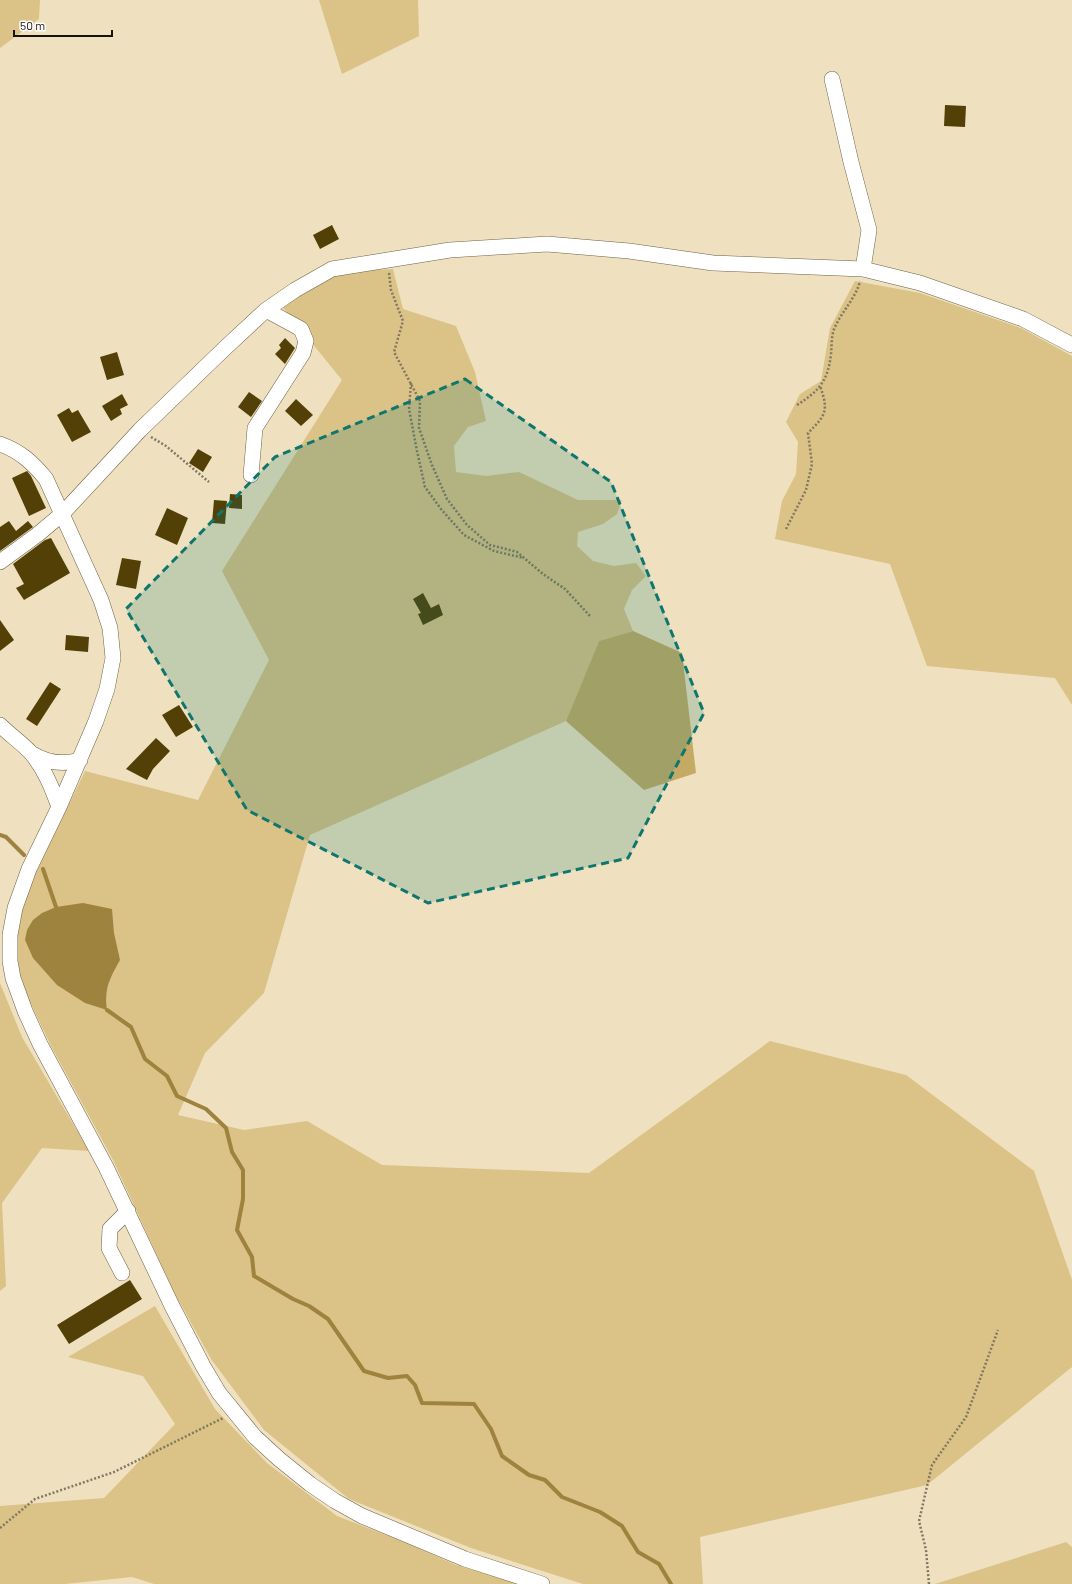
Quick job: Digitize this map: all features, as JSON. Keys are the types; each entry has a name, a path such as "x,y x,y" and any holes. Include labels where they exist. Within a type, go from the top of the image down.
{"street":[{"path":"832,79 851,162 869,230 863,269"},
{"path":"0,562 37,535 62,514 140,430 266,310 295,290 332,269 450,250 548,244 629,251 713,263 863,269 920,283 1022,319 1072,346"},
{"path":"251,475 254,428 302,353 306,341 301,329 266,310"},
{"path":"0,444 18,451 37,468 46,479 101,600 110,628 113,658 107,689 100,711 59,807 29,869 17,902 12,922 10,935 10,961 12,978 40,1044 88,1131 128,1211 187,1336 219,1393 234,1413 255,1436 279,1459 310,1484 348,1509 465,1559 542,1584"},
{"path":"0,725 31,753 44,760 68,762 80,760"},
{"path":"31,753 48,779 59,807"},
{"path":"0,912 12,922"},
{"path":"122,1273 109,1248 110,1230 128,1211"}],"path":[{"path":"388,260 391,290 403,321 394,352 420,401 419,428 432,465 447,499 467,525 490,545 517,552 543,574 565,589 590,616"},
{"path":"797,405 811,396 823,383 830,360 833,332 840,317 858,288 863,269"},
{"path":"411,382 410,409 425,487 441,509 464,535 494,551 509,556 525,558"},
{"path":"786,529 806,490 812,464 808,433 822,419 826,403 820,386"},
{"path":"140,430 166,446 209,482"},
{"path":"929,1584 926,1550 919,1521 932,1464 966,1417 998,1330"},
{"path":"0,1528 35,1499 114,1472 234,1413"}],"highlighted area":[{"path":"465,379 611,482 704,713 628,858 428,903 247,810 126,609 275,457"}],"shaded area":[{"path":"0,0 40,0 39,19 0,48"},
{"path":"319,0 418,0 419,36 342,74"},
{"path":"393,269 403,309 456,326 475,372 486,421 468,427 454,446 456,472 486,476 519,472 578,500 622,500 617,514 603,524 578,532 577,546 593,561 614,566 636,563 646,576 632,590 624,609 633,631 599,641 566,721 310,835 264,993 205,1053 178,1115 244,1130 307,1121 382,1165 589,1173 770,1041 906,1075 1034,1171 1072,1280 1072,1367 927,1485 700,1537 703,1584 583,1584 471,1548 349,1499 264,1430 211,1359 174,1292 113,1160 51,1046 22,985 16,949 19,908 85,771 198,800 269,660 222,571 342,380 280,304 334,272"},
{"path":"855,281 920,293 1021,328 1072,356 1072,705 1055,678 927,666 890,564 775,539 782,501 796,474 798,442 786,422 800,394 821,381 830,328"},
{"path":"633,631 682,653 696,773 644,790 566,721 599,641"},
{"path":"83,903 112,909 114,933 120,960 113,972 107,989 107,1010 85,1003 57,985 33,958 25,940 27,930 33,920 42,913 56,907"},
{"path":"0,983 22,1037 89,1151 42,1148 2,1203 6,1286 0,1291"},
{"path":"155,1306 215,1409 267,1463 337,1516 404,1542 456,1565 522,1584 154,1584 132,1577 65,1584 0,1584 0,1506 104,1498 175,1424 143,1376 68,1357"},
{"path":"1066,1542 1072,1547 1072,1584 935,1584"}],"building":[{"path":"945,105 966,106 965,127 944,126"},
{"path":"332,225 339,239 320,249 313,235"},
{"path":"285,338 295,348 285,364 275,354 281,348 279,345"},
{"path":"117,352 124,375 107,380 100,357"},
{"path":"249,392 262,401 251,417 238,407"},
{"path":"122,394 128,405 120,409 122,414 111,421 102,406"},
{"path":"296,399 313,415 301,426 285,411"},
{"path":"69,408 72,413 78,410 91,432 72,442 57,415"},
{"path":"198,449 212,457 203,472 189,463"},
{"path":"27,471 31,476 46,508 29,516 12,478"},
{"path":"230,494 242,495 242,509 229,508"},
{"path":"214,500 227,501 225,524 212,523"},
{"path":"167,508 188,518 177,545 155,535"},
{"path":"9,521 16,531 28,521 33,527 0,551 0,527"},
{"path":"51,538 70,573 24,600 16,588 24,584 13,564 45,540"},
{"path":"122,558 141,561 136,589 116,585"},
{"path":"423,593 431,608 439,604 443,615 423,625 418,614 421,613 413,599"},
{"path":"0,620 14,640 0,651"},
{"path":"66,635 89,637 88,652 65,650"},
{"path":"50,682 61,689 37,726 26,719"},
{"path":"179,705 193,727 176,737 162,715"},
{"path":"156,738 170,751 153,769 147,780 126,769"},
{"path":"130,1280 142,1299 69,1344 57,1325"}],"waterway":[{"path":"0,835 6,837 24,855"},
{"path":"43,869 56,907"},
{"path":"107,1010 131,1027 145,1059 167,1076 177,1096 206,1109 226,1128 232,1152 243,1170 243,1199 237,1230 252,1257 254,1276 293,1299 309,1306 328,1319 364,1371 388,1378 407,1376 415,1385 422,1403 474,1404 491,1429 502,1456 529,1475 545,1480 562,1497 600,1512 622,1526 638,1552 659,1564 671,1584"}]}
